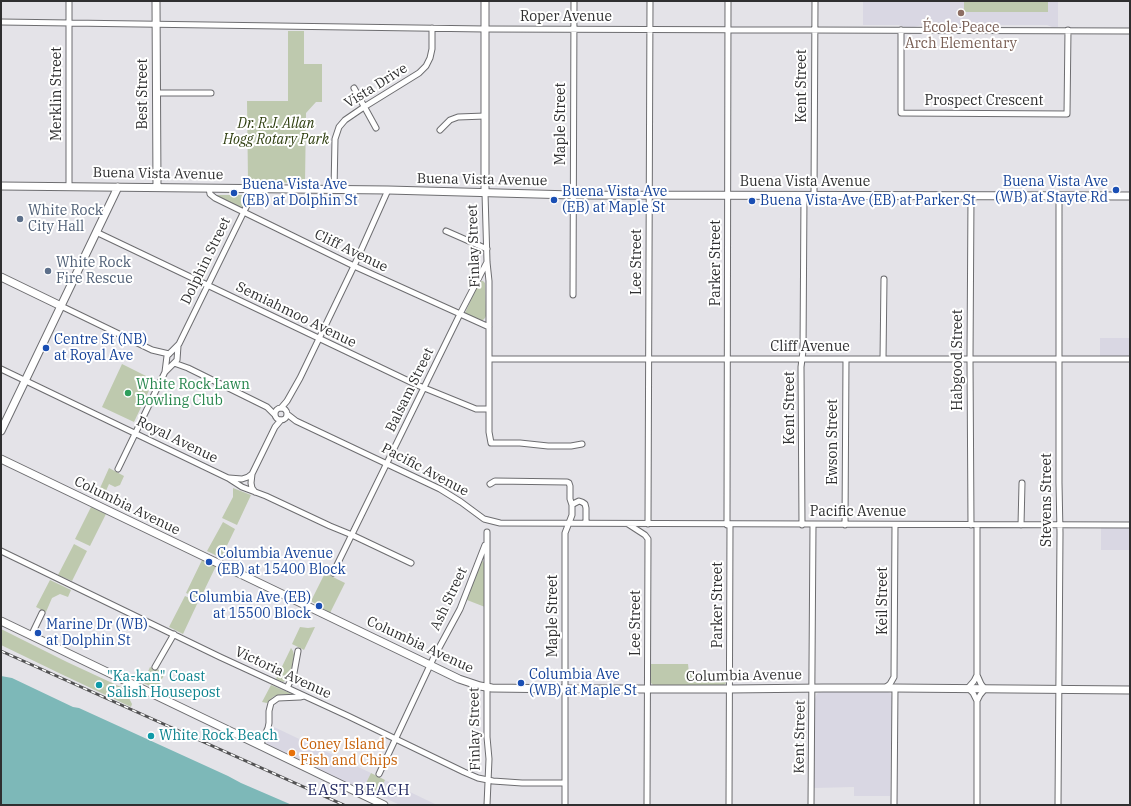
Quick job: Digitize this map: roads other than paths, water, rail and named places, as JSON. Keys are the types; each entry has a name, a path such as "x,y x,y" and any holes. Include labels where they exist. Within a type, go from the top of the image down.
{"street":[{"name":"Merklin Street","path":"69,1 69,186"},
{"name":"Best Street","path":"156,1 157,187"},
{"name":"Finlay Street","path":"486,1 485,193 489,281 489,432 491,443 520,443 548,446 571,446 582,444"},
{"name":"Maple Street","path":"573,295 574,1"},
{"name":"Lee Street","path":"648,524 650,1"},
{"name":"Parker Street","path":"728,1 729,805"},
{"name":"Kent Street","path":"814,195 815,1"},
{"name":"Roper Avenue","path":"1,22 432,28 1130,31"},
{"name":"Vista Drive","path":"334,190 335,139 339,127 345,120 364,107 420,73 430,58 432,49 432,28"},
{"name":"Prospect Crescent","path":"901,30 901,113 1067,114 1068,30"},
{"path":"354,88 376,128"},
{"path":"157,93 210,93"},
{"path":"440,130 450,120 458,117 485,116"},
{"name":"Buena Vista Avenue","path":"1,186 388,190 573,195 1130,196"},
{"path":"1,431 118,187"},
{"name":"Cliff Avenue","path":"209,188 210,194 215,198 354,266 489,327"},
{"name":"Dolphin Street","path":"170,354 178,345 255,189"},
{"path":"255,492 251,484 252,474 279,418 276,411 287,402 354,266 388,190"},
{"name":"Kent Street","path":"802,525 801,367 803,344 804,195"},
{"name":"Habgood Street","path":"971,196 971,525"},
{"name":"Stevens Street","path":"1058,805 1060,196"},
{"name":"Semiahmoo Avenue","path":"96,232 318,339 424,388 476,410 489,410"},
{"path":"446,232 487,249"},
{"name":"Balsam Street","path":"333,573 487,262"},
{"path":"1,277 152,350 169,364 175,361"},
{"path":"884,279 884,359"},
{"name":"Dolphin Street","path":"175,361 178,345"},
{"path":"152,350 174,354 175,361"},
{"path":"118,469 165,372 167,361 166,358 170,354"},
{"name":"Cliff Avenue","path":"489,359 1130,359"},
{"name":"Ewson Street","path":"845,525 846,359"},
{"path":"175,361 266,407 279,418 286,417 287,402"},
{"path":"165,372 175,361"},
{"name":"Royal Avenue","path":"1,369 228,478 242,487 352,535 411,564"},
{"path":"266,407 284,409 287,413"},
{"name":"Pacific Avenue","path":"287,413 296,421"},
{"name":"Pacific Avenue","path":"279,418 296,421 388,463 440,489 484,519 500,523 729,525 1130,525"},
{"name":"Columbia Avenue","path":"1,459 459,679 487,687 564,689 968,688 1130,690"},
{"path":"228,478 242,479 252,474"},
{"path":"490,484 495,482 567,482 570,486 570,499 572,505 572,515 569,523"},
{"path":"1021,525 1022,483"},
{"path":"572,505 578,501 584,504 586,508 586,523"},
{"name":"Maple Street","path":"565,805 565,533 569,523"},
{"name":"Lee Street","path":"627,524 645,535 648,541 647,805"},
{"name":"Kent Street","path":"811,805 813,525"},
{"name":"Keil Street","path":"894,677 895,525"},
{"path":"976,805 977,701 985,689 977,675 978,525"},
{"name":"Finlay Street","path":"487,532 487,741 489,759 487,805"},
{"name":"Ash Street","path":"379,774 430,665 460,610 487,542"},
{"name":"Victoria Avenue","path":"1,551 456,769 488,780 522,783 564,783"},
{"path":"31,636 42,613"},
{"path":"1,621 384,805"},
{"path":"154,667 174,634"},
{"path":"287,688 294,673 298,651"},
{"path":"977,675 968,688 973,693 977,701"},
{"path":"885,688 890,684 894,677 904,688"},
{"path":"894,805 895,688"},
{"path":"260,746 268,728 269,712 272,703 278,698 304,696"}],"water":[{"path":"1,676 12,678 73,707 79,708 292,805 1,805"}],"railway":[{"path":"1,651 344,805"}],"place":[{"name":"École Peace Arch Elementary","path":"961,13"},
{"name":"Buena Vista Ave (WB) at Stayte Rd","path":"1116,190"},
{"name":"Buena Vista Ave (EB) at Dolphin St","path":"234,193"},
{"name":"Buena Vista Ave (EB) at Maple St","path":"554,200"},
{"name":"Buena Vista Ave (EB) at Parker St","path":"752,201"},
{"name":"White Rock City Hall","path":"20,219"},
{"name":"White Rock Fire Rescue","path":"48,271"},
{"name":"Centre St (NB) at Royal Ave","path":"46,348"},
{"name":"White Rock Lawn Bowling Club","path":"128,393"},
{"name":"Columbia Avenue (EB) at 15400 Block","path":"209,562"},
{"name":"Columbia Ave (EB) at 15500 Block","path":"319,606"},
{"name":"Marine Dr (WB) at Dolphin St","path":"38,633"},
{"name":"Columbia Ave (WB) at Maple St","path":"521,683"},
{"name":"\"Ka-kan\" Coast Salish Housepost","path":"99,685"},
{"name":"White Rock Beach","path":"151,736"},
{"name":"Coney Island Fish and Chips","path":"292,753"}],"district":[{"name":"EAST BEACH","path":"359,791"}],"park label":[{"name":"Dr. R.J. Allan Hogg Rotary Park","path":"276,132"}]}
